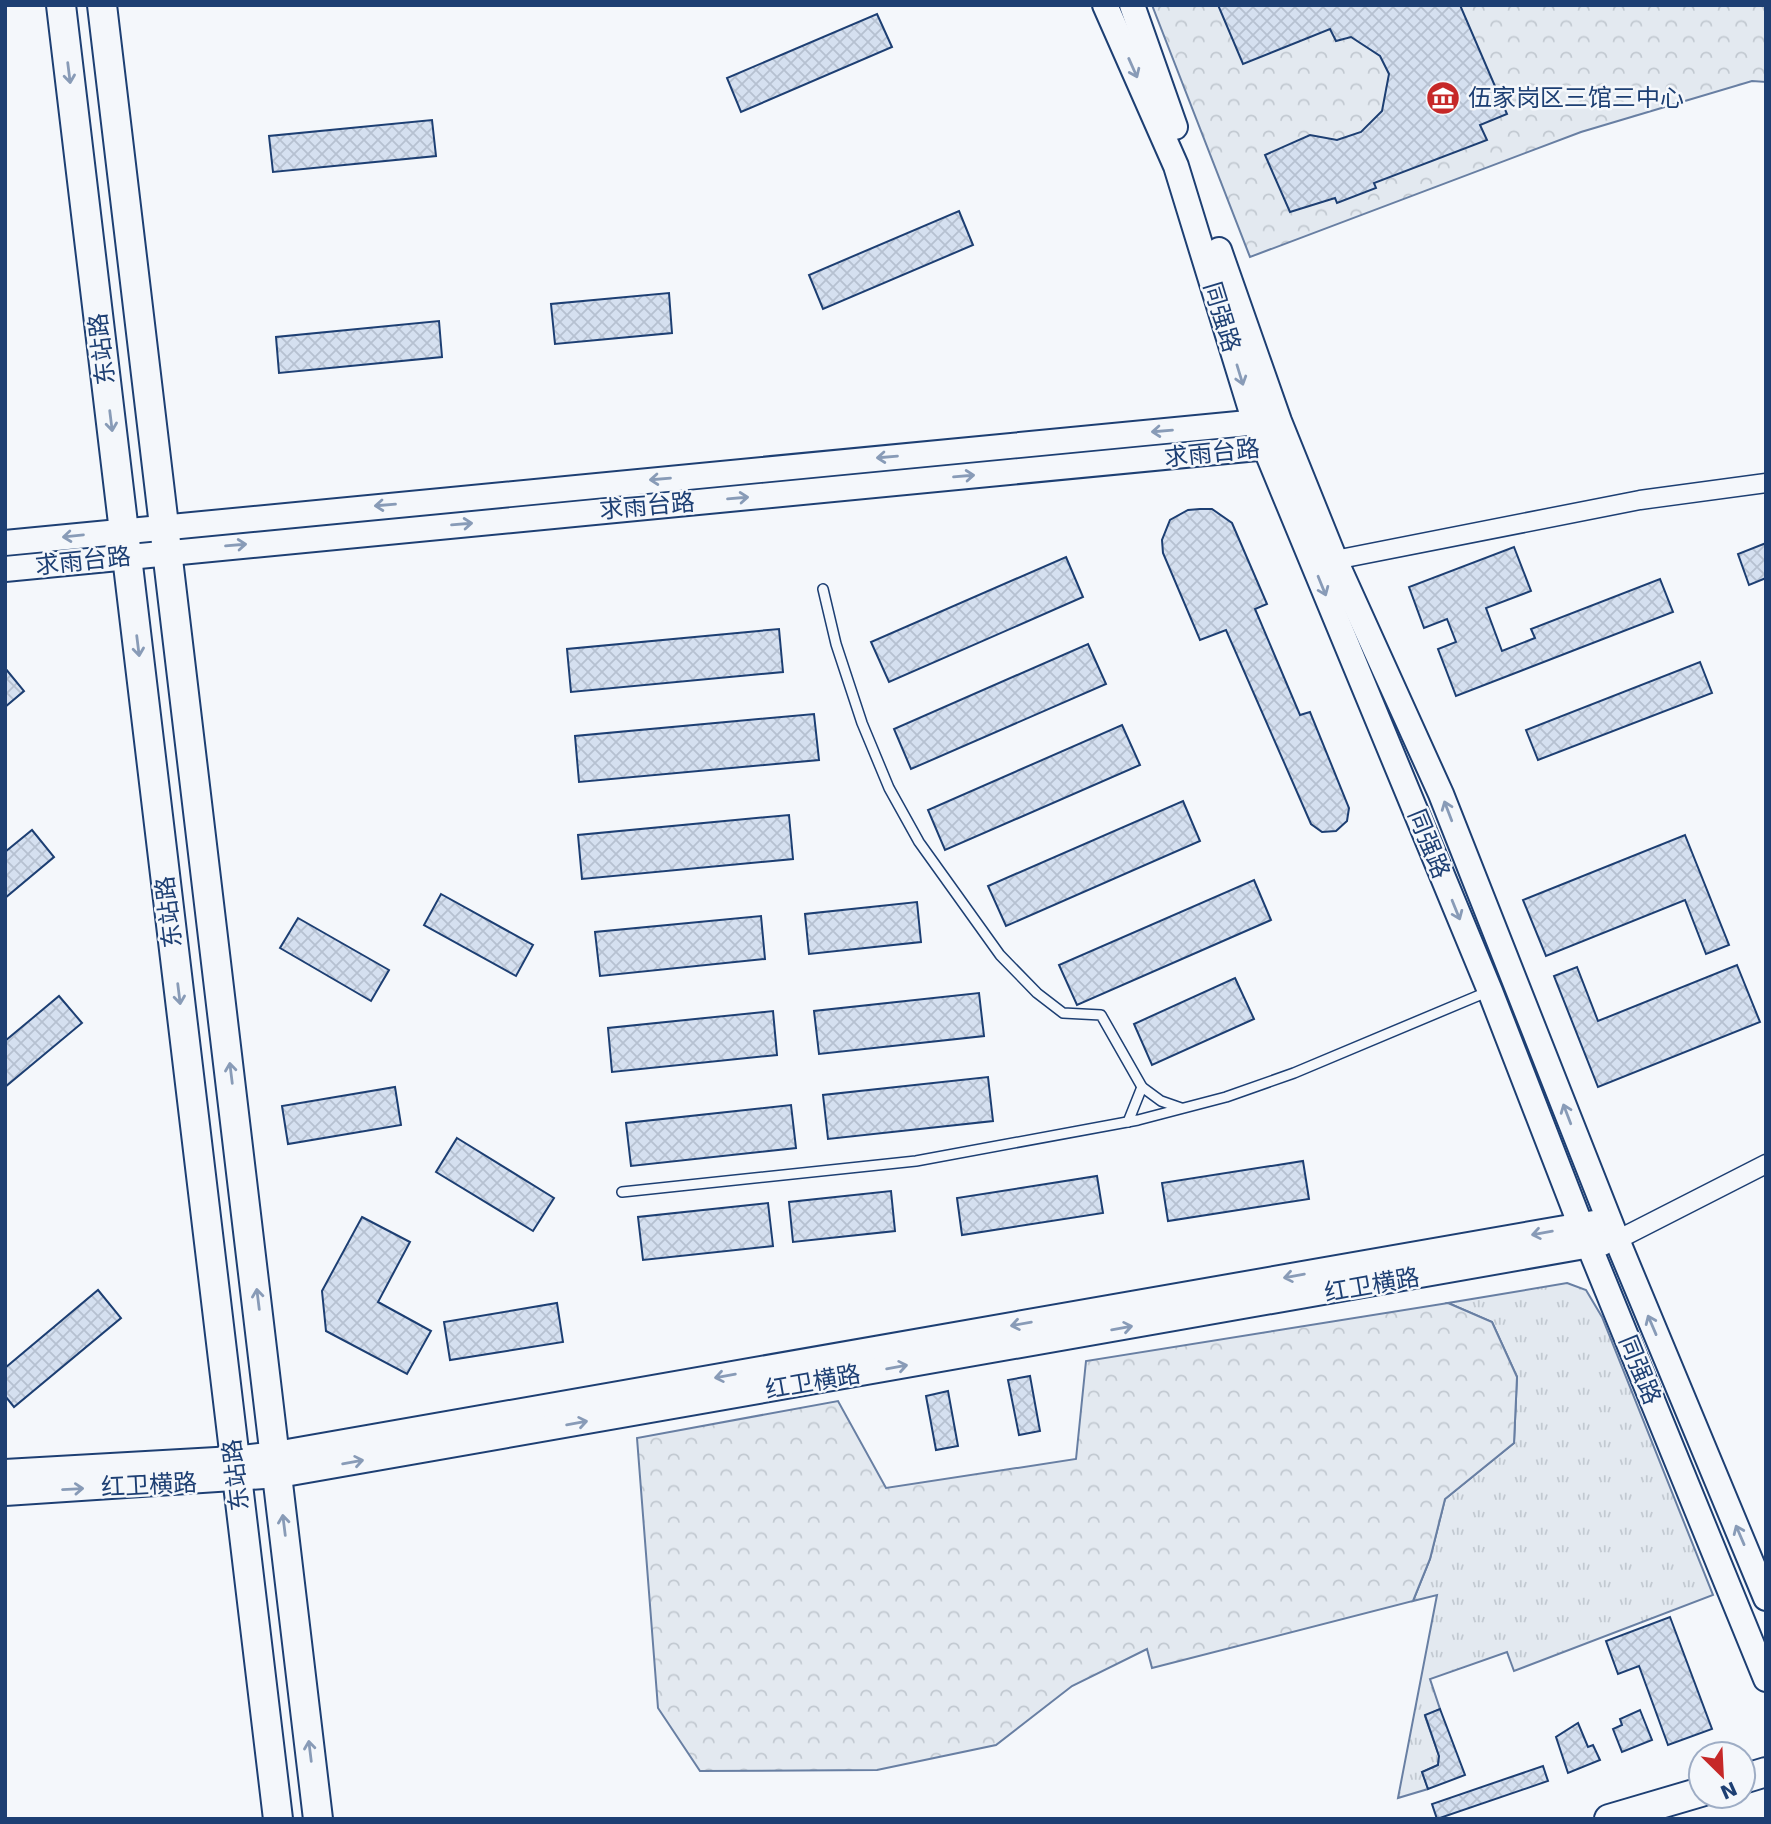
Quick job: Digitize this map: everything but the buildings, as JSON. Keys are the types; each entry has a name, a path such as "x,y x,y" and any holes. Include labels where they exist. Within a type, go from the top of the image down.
{"main road":[{"name":"东站路","path":"61,5 278,1819"},
{"name":"东站路","path":"102,5 318,1819"},
{"path":"1609,1819 1687,1796"}],"street":[{"name":"同强路","path":"1105,5 1176,166 1267,422 1585,1237 1766,1679"},
{"name":"同强路","path":"1132,5 1267,422"},
{"name":"求雨台路","path":"5,543 125,543 1267,422"},
{"name":"求雨台路","path":"166,539 1277,446"},
{"name":"同强路","path":"1277,446 1335,560 1441,794 1613,1230 1766,1598"},
{"path":"1335,560 1640,500 1766,484"},
{"name":"求雨台路","path":"5,569 125,543"},
{"path":"1613,1230 1766,1164"},
{"name":"红卫横路","path":"5,1493 277,1464 1613,1230"},
{"name":"红卫横路","path":"5,1472 236,1469"}],"lane":[{"path":"823,589 836,644 862,723 889,788 919,842 1000,955 1037,993 1063,1013 1101,1015 1142,1087 1161,1101 1181,1108"},
{"path":"622,1192 916,1161 1128,1122 1294,1073 1490,991"},
{"path":"1128,1122 1142,1087"}],"green space":[{"name":"伍家岗区三馆三中心","path":"1152,5 1766,5 1766,82 1752,81 1581,132 1250,257"},
{"path":"1567,1283 1586,1290 1602,1317 1713,1595 1514,1671 1507,1652 1430,1679 1440,1709 1425,1716 1439,1756 1438,1765 1422,1772 1428,1789 1398,1798 1437,1595 1413,1601 1430,1559 1445,1499 1514,1443 1517,1377 1492,1322 1448,1303"},
{"path":"1448,1303 1492,1322 1517,1377 1514,1443 1445,1499 1430,1559 1413,1601 1152,1668 1147,1649 1072,1686 996,1745 877,1770 700,1771 658,1708 637,1438 838,1401 886,1488 1076,1459 1086,1361"}],"place":[{"name":"伍家岗区三馆三中心","path":"1443,98"}]}
